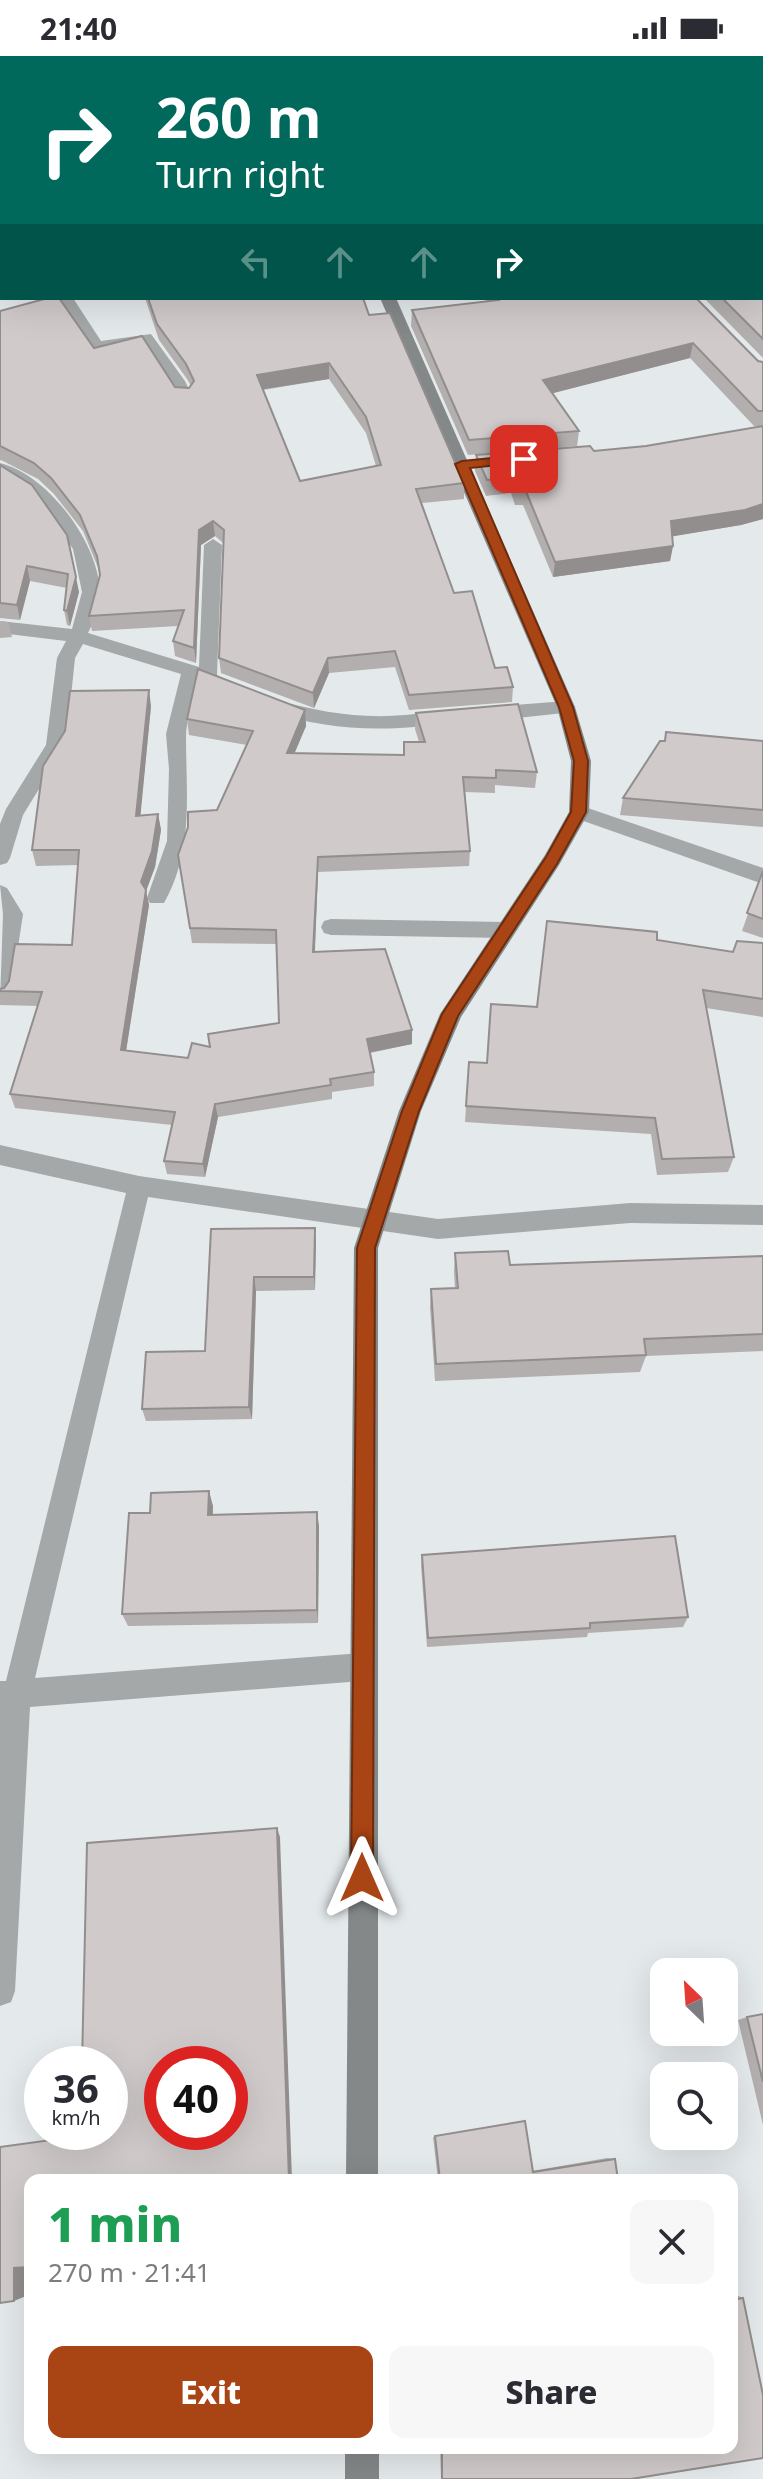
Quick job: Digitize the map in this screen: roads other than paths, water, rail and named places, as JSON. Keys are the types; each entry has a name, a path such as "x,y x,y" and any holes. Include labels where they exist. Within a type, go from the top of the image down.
{"street":[{"path":"66,300 97,346 145,337 158,359 171,369 185,398"},
{"path":"362,2174 366,1248 410,1111 451,1014 552,860 579,812 581,761 566,707 470,464 389,300"},
{"path":"0,468 43,494 82,549 91,592 77,636 66,658 56,745 13,814 0,858"},
{"path":"157,898 177,841 179,769 176,734 199,676 213,545"},
{"path":"0,627 77,636 199,676 299,715 345,725 566,707"},
{"path":"579,812 763,876"},
{"path":"0,893 13,914 0,994"},
{"path":"331,927 505,930"},
{"path":"0,1155 139,1186 438,1229 630,1213 763,1215"},
{"path":"0,1991 8,1694 139,1186"},
{"path":"8,1694 362,1667"},
{"path":"362,2454 362,2479"}]}
